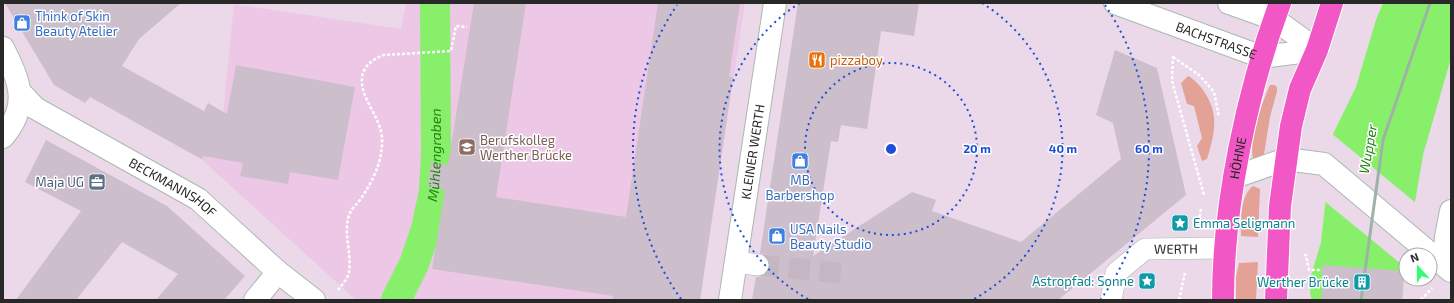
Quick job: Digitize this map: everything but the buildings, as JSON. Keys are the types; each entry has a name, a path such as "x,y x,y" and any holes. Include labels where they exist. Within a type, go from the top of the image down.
{"main road":[{"path":"1276,300 1280,206 1286,160 1300,89 1317,50 1332,3"},
{"name":"HÖHNE","path":"1223,300 1224,248 1242,136 1262,57 1277,11"}],"street":[{"name":"KLEINER WERTH","path":"730,300 775,3"},
{"name":"BACHSTRASSE","path":"1115,3 1262,57 1317,50"},
{"path":"1230,3 1277,11 1317,50"},
{"path":"3,48 17,76 20,92 17,115 12,127 3,137"},
{"name":"BECKMANNSHOF","path":"20,92 35,108 198,199 278,272 314,300"},
{"path":"1235,176 1286,160 1324,164 1447,267"},
{"path":"1447,267 1446,237 1451,211"},
{"name":"WERTH","path":"1111,300 1116,273 1145,249 1224,248"},
{"path":"736,262 758,265"},
{"path":"255,300 278,272"}],"path":[{"path":"337,293 349,273 346,228 350,212 360,199 378,169 382,147 380,128 363,88 362,77 367,66 375,58 384,55 451,51 456,26 467,27"},
{"path":"1205,187 1204,195 1172,81 1173,57 1199,75 1214,92 1220,121"},
{"path":"1307,267 1309,270 1322,270"}],"shaded area":[{"name":"Berufskolleg Werther Brücke","path":"406,3 745,3 700,300 356,300 201,159 221,136 234,4 401,29"},
{"path":"1188,76 1204,91 1213,113 1213,136 1207,159 1202,161 1197,146 1202,138 1194,106 1187,104 1181,83"},
{"path":"1270,85 1277,87 1277,91 1270,117 1264,154 1262,158 1253,159 1252,151 1255,132 1263,101"},
{"path":"1253,186 1260,189 1258,237 1241,236 1243,202 1245,196"},
{"path":"1258,262 1256,300 1236,300 1236,277 1239,263"}],"water":[{"name":"Wupper","path":"1383,3 1451,3 1451,58 1423,155 1407,247 1398,247 1398,287 1403,287 1402,300 1312,300 1310,293 1311,276 1321,242 1333,134 1356,87 1376,20"}],"pier":[{"path":"1331,133 1416,203 1410,247 1398,247 1398,261 1323,200"}],"waterway":[{"name":"Mühlengraben","path":"396,300 414,264 426,229 434,191 436,153 435,3"}],"tunnel":[{"path":"758,265 849,274"}],"railway":[{"path":"1361,300 1383,140 1430,3"}],"place":[{"name":"Think of Skin Beauty Atelier","path":"22,23"},
{"name":"pizzaboy","path":"817,60"},
{"name":"Berufskolleg Werther Brücke","path":"467,147"},
{"name":"MB Barbershop","path":"800,161"},
{"name":"Maja UG","path":"97,182"},
{"name":"Emma Seligmann","path":"1180,223"},
{"name":"USA Nails Beauty Studio","path":"777,236"},
{"name":"Astropfad: Sonne","path":"1147,281"},
{"name":"Werther Brücke","path":"1362,282"}]}
